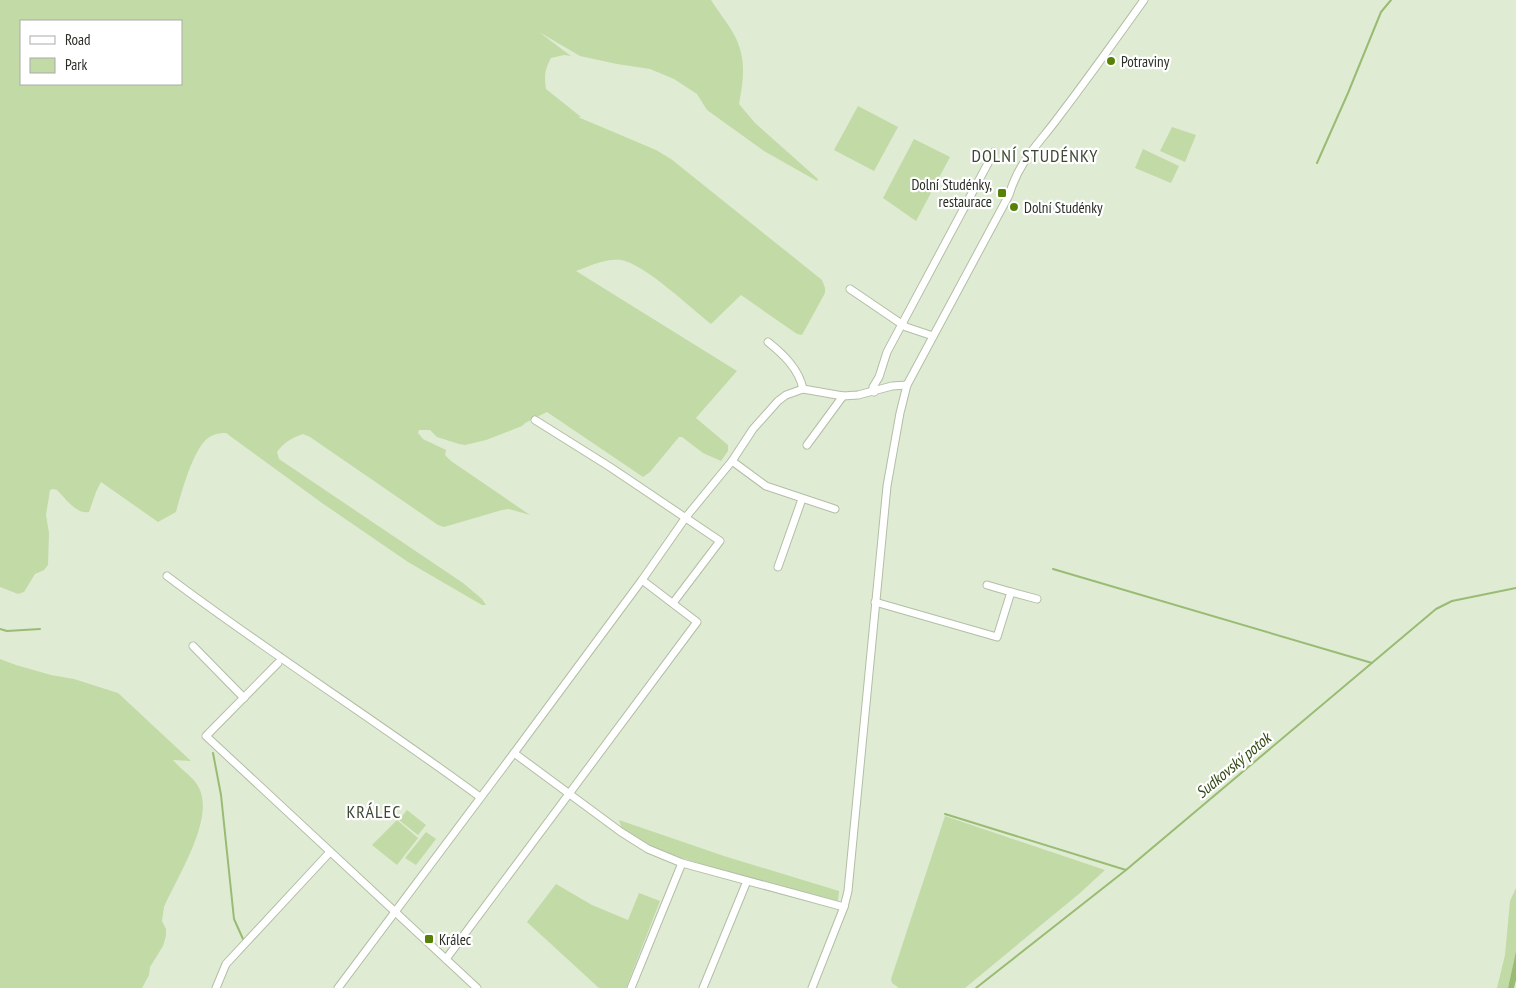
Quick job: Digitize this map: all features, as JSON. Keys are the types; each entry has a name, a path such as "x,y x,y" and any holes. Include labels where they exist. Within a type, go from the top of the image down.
{"street":[{"path":"812,988 848,891 887,486 907,385 1009,195 1014,178 1023,161 1059,117 1144,0"},
{"path":"874,392 873,387 879,377 887,352 994,152"},
{"path":"850,289 902,324 932,336"},
{"path":"768,342 782,353 794,368 801,379 803,389"},
{"path":"338,988 642,580 686,517 732,461 753,429 778,401 791,392 803,389 843,396 874,392 892,386 907,385"},
{"path":"807,445 843,396"},
{"path":"535,420 720,541 673,604"},
{"path":"732,461 766,486 835,509"},
{"path":"778,567 802,499"},
{"path":"167,576 206,606 410,746 480,797"},
{"path":"446,959 697,622 642,580"},
{"path":"987,585 1037,599"},
{"path":"875,602 997,636 1011,592"},
{"path":"193,646 244,698"},
{"path":"278,663 206,736 477,988"},
{"path":"514,752 648,850 747,881 844,906"},
{"path":"216,988 226,964 330,852"},
{"path":"631,988 682,862"},
{"path":"704,988 747,881"}],"green space":[{"path":"0,0 711,0 733,32 741,51 743,73 739,104 755,123 818,179 817,181 764,151 707,110 697,94 674,79 650,69 580,56 539,32 571,56 564,55 551,58 547,66 546,89 581,117 578,117 656,150 671,159 822,280 825,293 802,335 797,334 741,295 711,324 654,277 642,269 621,260 603,261 576,271 737,371 696,418 728,445 728,451 721,461 703,453 682,437 679,437 650,472 643,477 547,412 522,426 486,440 465,445 437,437 430,430 419,430 418,433 423,439 446,450 445,455 451,461 530,515 509,509 444,527 438,525 310,437 303,434 295,437 285,443 277,452 279,459 463,583 482,599 486,605 482,605 408,562 322,503 226,433 219,434 208,438 197,452 188,472 176,512 158,522 101,482 89,512 80,511 57,490 50,490 46,515 49,533 48,565 44,570 35,574 24,592 18,594 0,587"},
{"path":"858,106 898,127 874,171 834,150"},
{"path":"1172,127 1196,135 1185,162 1160,151"},
{"path":"914,139 950,157 916,221 883,198"},
{"path":"1143,149 1179,166 1171,183 1135,168"},
{"path":"0,659 118,693 191,761 173,760 194,780 199,788 203,801 202,815 192,848 164,907 162,921 166,929 166,936 163,946 150,967 149,975 142,988 0,988"},
{"path":"407,810 426,825 418,835 399,820"},
{"path":"945,816 1105,870 965,988 899,988 892,983 891,979"},
{"path":"397,820 418,838 397,865 372,845"},
{"path":"619,820 724,856 839,891 838,901 723,871 651,848 622,829"},
{"path":"426,832 436,839 416,865 405,858"},
{"path":"556,884 592,905 628,920 639,893 660,901 626,988 599,988 527,922"},
{"path":"1516,888 1516,951 1508,988 1497,988 1505,955 1510,901"}],"shaded area":[{"path":"1516,951 1516,980 1514,988 1508,988"}],"waterway":[{"path":"1317,163 1381,12 1391,0"},
{"path":"1053,569 1372,663"},
{"name":"Sudkovský potok","path":"976,988 1126,870 1436,609 1452,601 1516,588"},
{"path":"0,629 7,631 40,629"},
{"path":"213,753 221,795 234,919 243,939"},
{"path":"945,814 1126,870"}],"place":[{"name":"Potraviny","path":"1111,61"},
{"name":"Dolní Studénky, restaurace","path":"1002,193"},
{"name":"Dolní Studénky","path":"1014,207"},
{"name":"Králec","path":"429,939"}],"district":[{"name":"DOLNÍ STUDÉNKY","path":"1035,155"},
{"name":"KRÁLEC","path":"374,811"}]}
